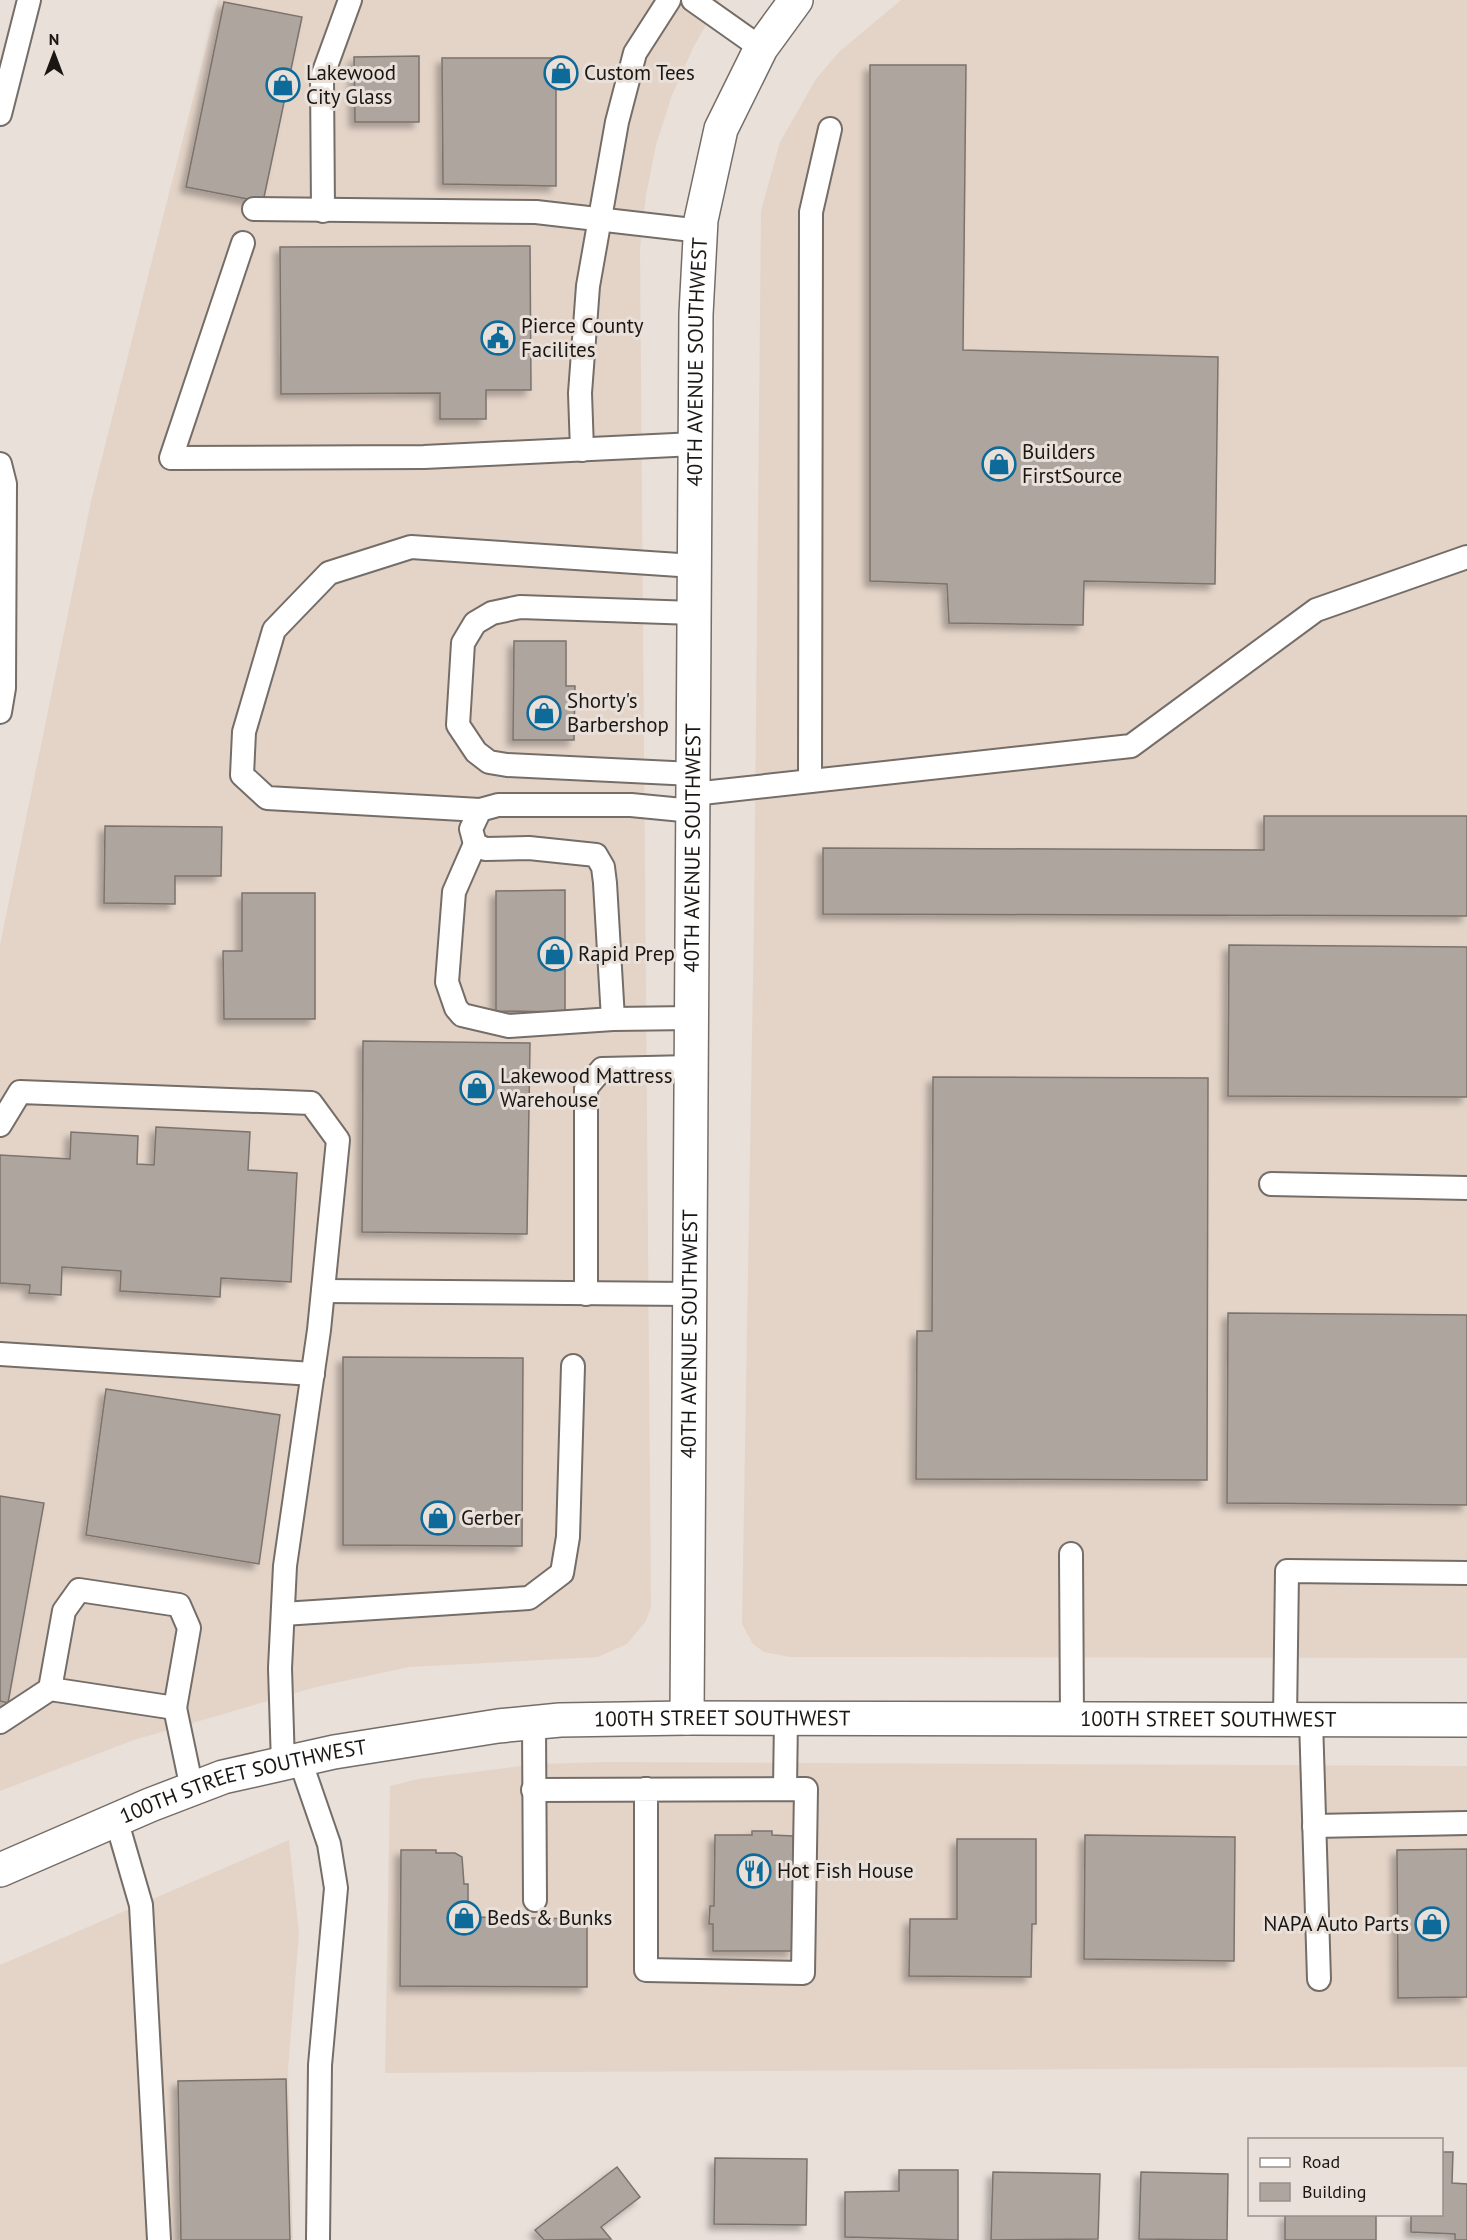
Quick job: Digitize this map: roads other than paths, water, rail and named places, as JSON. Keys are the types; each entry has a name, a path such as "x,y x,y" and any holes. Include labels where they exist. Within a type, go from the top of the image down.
{"street":[{"name":"40TH AVENUE SOUTHWEST","path":"687,1719 696,314 701,231 721,129 761,48 796,0"},
{"name":"100TH STREET SOUTHWEST","path":"0,1870 116,1819 223,1777 291,1762 486,1728 534,1723 687,1719 1467,1720"}],"lane":[{"path":"0,114 29,0"},
{"path":"323,211 322,77 351,0"},
{"path":"582,450 580,393 588,286 617,122 635,53 669,0"},
{"path":"693,0 761,48"},
{"path":"810,781 812,212 830,129"},
{"path":"254,209 536,212 701,231"},
{"path":"243,243 171,458 424,457 695,444"},
{"path":"0,464 5,484 4,688 0,712"},
{"path":"694,566 411,547 330,573 274,630 244,732 242,776 267,798 480,810 498,805 603,805 693,793 1131,746 1316,610 1467,557"},
{"path":"693,793 489,762 476,752 458,725 463,643 475,623 492,613 520,607 694,614"},
{"path":"480,810 471,829 475,844 454,892 447,982 456,1008 462,1015 509,1026 612,1019 692,1018"},
{"path":"475,844 485,849 529,848 596,855 603,867 605,883 612,1019"},
{"path":"586,1294 586,1088 602,1068 691,1067"},
{"path":"0,1125 20,1092 311,1103 338,1140 313,1374 285,1566 280,1668 291,1762 329,1844 336,1888 320,2065 318,2240"},
{"path":"1270,1184 1467,1188"},
{"path":"323,1291 690,1294"},
{"path":"0,1354 313,1374"},
{"path":"283,1614 529,1598 562,1573 568,1537 573,1366"},
{"path":"1071,1554 1072,1719"},
{"path":"1318,1979 1314,1826 1298,1720 1287,1571 1467,1573"},
{"path":"50,1689 64,1611 79,1590 179,1605 189,1628 175,1708 192,1790"},
{"path":"0,1722 50,1689 175,1708"},
{"path":"786,1719 786,1790"},
{"path":"534,1723 535,1900"},
{"path":"533,1790 645,1790 806,1790 803,1973 645,1970 645,1790"},
{"path":"116,1819 141,1905 159,2240"},
{"path":"1314,1826 1467,1823"}],"place":[{"name":"Custom Tees","path":"561,73"},
{"name":"Lakewood City Glass","path":"283,85"},
{"name":"Pierce County Facilites","path":"498,338"},
{"name":"Builders FirstSource","path":"999,464"},
{"name":"Shorty's Barbershop","path":"544,713"},
{"name":"Rapid Prep","path":"555,954"},
{"name":"Lakewood Mattress Warehouse","path":"477,1088"},
{"name":"Gerber","path":"438,1518"},
{"name":"Hot Fish House","path":"754,1871"},
{"name":"Beds & Bunks","path":"464,1918"},
{"name":"NAPA Auto Parts","path":"1432,1924"}]}
